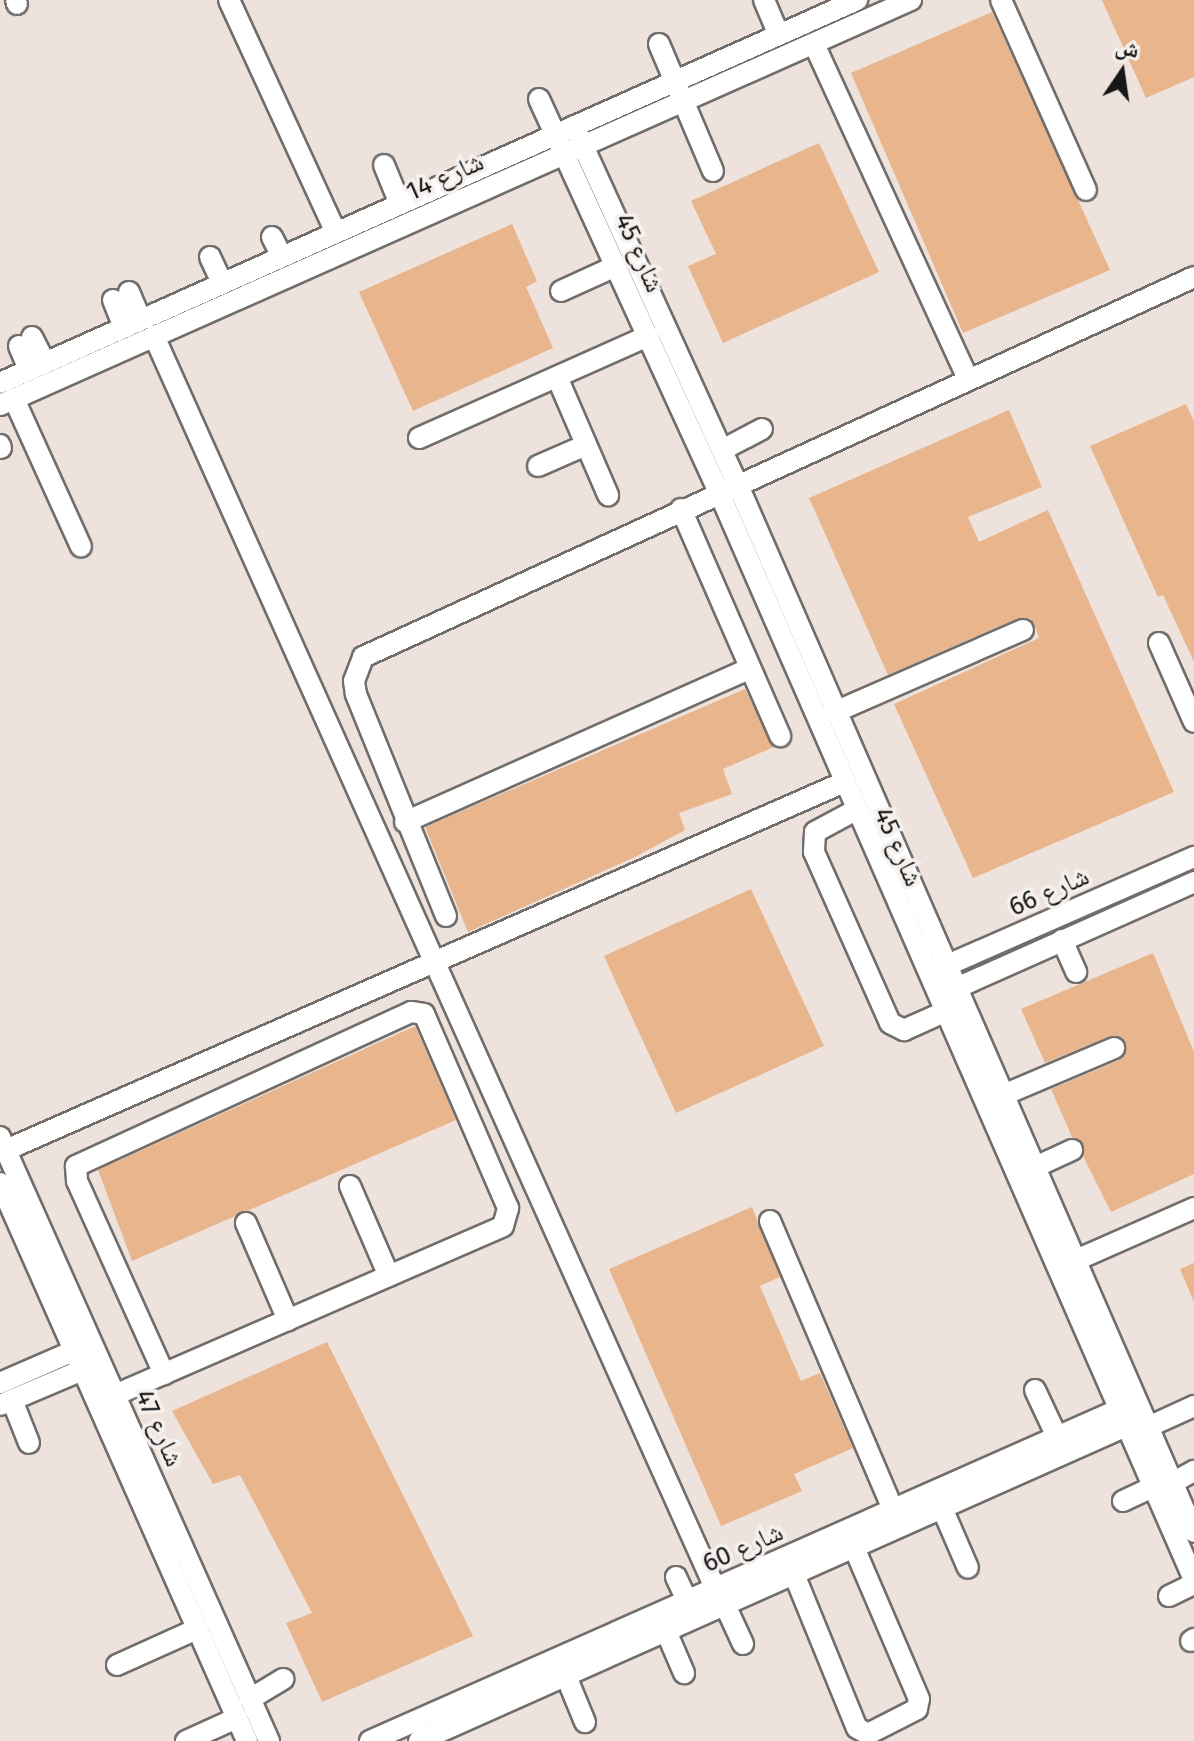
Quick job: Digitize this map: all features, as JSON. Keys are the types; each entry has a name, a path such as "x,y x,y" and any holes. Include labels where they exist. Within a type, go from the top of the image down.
{"street":[{"path":"229,0 336,233"},
{"path":"764,0 779,35"},
{"name":"شارع 14","path":"5,395 137,330 570,139 675,81 857,0"},
{"name":"شارع 14","path":"5,395 37,366 137,330 222,283 400,204 570,139 683,101 911,0"},
{"path":"1001,0 1086,190"},
{"path":"659,44 713,171"},
{"path":"814,44 968,379"},
{"path":"539,99 570,139"},
{"name":"شارع 45","path":"570,139 616,266 648,336 728,488 835,712 944,1000 1134,1416"},
{"name":"شارع 45","path":"570,139 722,450 728,488 842,783 935,971"},
{"path":"384,165 400,204"},
{"path":"272,237 282,257"},
{"path":"210,257 222,283"},
{"path":"561,291 616,266"},
{"path":"446,916 405,822 356,694 354,681 363,657 1194,277"},
{"path":"121,296 743,1644"},
{"path":"419,438 648,336"},
{"path":"26,341 37,366"},
{"path":"557,377 608,495"},
{"path":"5,395 81,547"},
{"path":"722,450 762,429"},
{"path":"538,466 586,445"},
{"path":"681,509 748,669 780,736"},
{"path":"835,712 1023,630"},
{"path":"1159,643 1194,722"},
{"path":"405,822 748,669"},
{"path":"3,1144 842,783"},
{"name":"شارع 66","path":"854,811 815,832 814,852 890,1023 904,1030 944,1000 1062,940 1194,882"},
{"name":"شارع 66","path":"935,971 1194,857"},
{"path":"1062,940 1076,972"},
{"name":"شارع 45","path":"944,1000 1001,1096 1074,1261 1163,1485 1194,1582"},
{"path":"115,1395 164,1374 288,1320 503,1226 508,1216 429,1019 417,1012 76,1166 77,1181 164,1374"},
{"path":"1001,1096 1114,1048"},
{"name":"شارع 47","path":"3,1144 197,1629 247,1741"},
{"path":"1033,1168 1072,1150"},
{"name":"شارع 47","path":"0,1183 87,1356 115,1395 269,1741"},
{"path":"350,1186 389,1276"},
{"path":"1074,1261 1194,1208"},
{"path":"770,1221 893,1510"},
{"path":"246,1223 288,1320"},
{"path":"29,1443 4,1396 87,1356"},
{"path":"1035,1390 1057,1437"},
{"path":"1134,1416 1194,1406"},
{"name":"شارع 60","path":"370,1741 413,1738 560,1678 893,1510 1057,1437 1134,1416"},
{"name":"شارع 60","path":"413,1738 656,1628 687,1601 720,1596 794,1574 942,1508 1134,1416"},
{"path":"1123,1501 1194,1471"},
{"name":"شارع 45","path":"1163,1485 1194,1532"},
{"path":"942,1508 968,1568"},
{"path":"794,1574 857,1728 868,1734 917,1709 919,1699 854,1547"},
{"path":"676,1577 687,1601"},
{"path":"1169,1596 1194,1582"},
{"path":"656,1628 684,1673"},
{"path":"117,1665 197,1629"},
{"path":"560,1678 578,1723"},
{"path":"250,1699 283,1679"},
{"path":"186,1741 237,1718"}],"shaded area":[{"path":"0,0 1194,0 1194,1741 0,1741"}],"building":[{"path":"1102,0 1194,0 1194,77 1146,98"},
{"path":"992,12 1110,270 963,333 851,73"},
{"path":"819,143 879,272 723,343 688,266 716,254 691,201"},
{"path":"512,224 537,281 526,287 553,348 413,411 359,292"},
{"path":"1186,404 1194,421 1194,662 1163,595 1158,597 1090,446"},
{"path":"1009,410 1042,487 968,517 979,542 1048,510 1174,792 973,878 894,704 1039,638 1035,626 1030,618 1018,618 888,675 809,498"},
{"path":"745,689 774,747 723,769 732,794 679,813 685,830 635,857 468,932 425,827"},
{"path":"751,889 824,1046 676,1113 604,956"},
{"path":"1153,953 1194,1052 1194,1174 1111,1212 1083,1156 1083,1144 1072,1137 1051,1089 1120,1060 1126,1042 1110,1036 1045,1063 1021,1009"},
{"path":"415,1026 456,1120 132,1261 98,1170"},
{"path":"752,1207 780,1277 760,1286 801,1381 820,1373 853,1448 794,1474 802,1491 721,1526 609,1269"},
{"path":"1194,1263 1194,1302 1180,1269"},
{"path":"327,1342 473,1636 322,1702 286,1623 312,1613 240,1475 213,1484 172,1411"}]}
